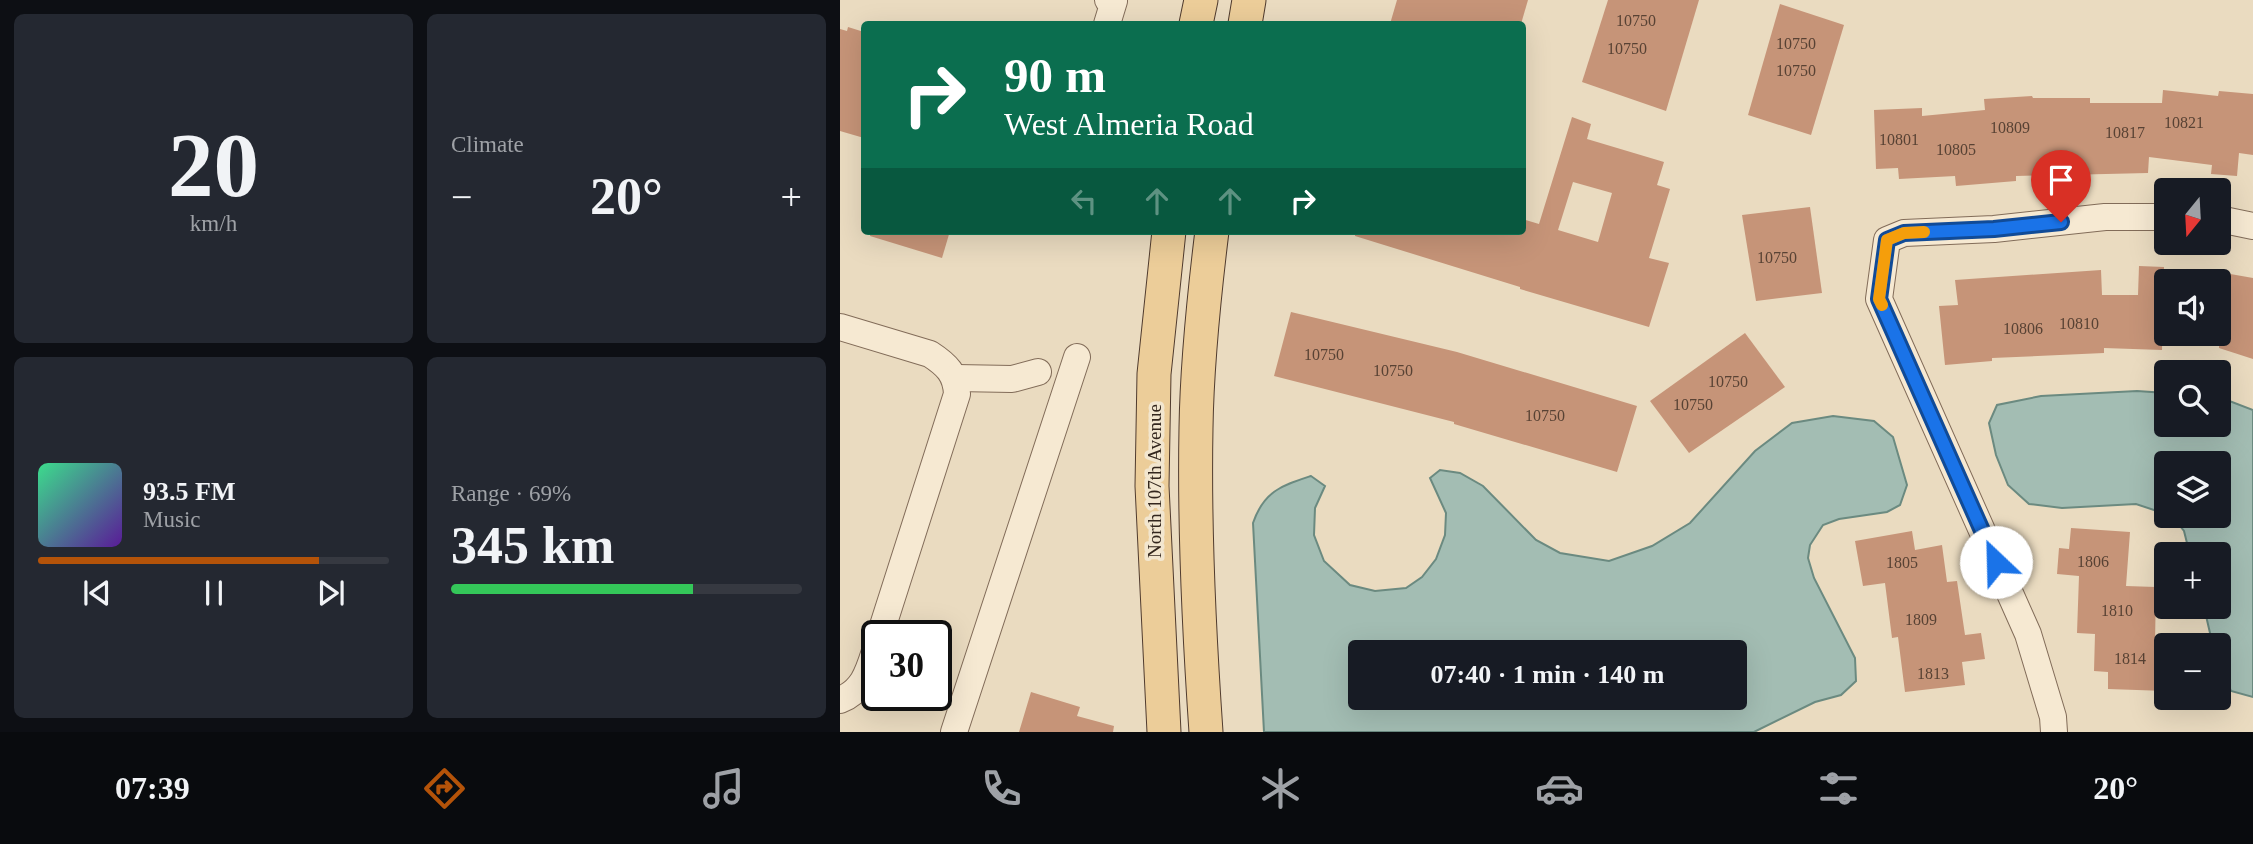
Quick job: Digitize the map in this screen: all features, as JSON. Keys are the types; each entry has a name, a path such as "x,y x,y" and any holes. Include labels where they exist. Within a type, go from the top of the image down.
{"main road":[{"path":"1197,21 1201,0"},
{"path":"1246,21 1249,0"},
{"name":"North 107th Avenue","path":"1164,732 1152,486 1154,374 1169,235"},
{"path":"1206,732 1196,526 1196,426 1201,324 1212,235"}],"street":[{"path":"1108,0 1114,1 1108,21"},
{"path":"2054,732 2053,717 2028,634 1879,299 1887,240 1904,233 2154,216"},
{"path":"2231,221 2253,226"},
{"path":"840,327 930,354 943,363 956,378 957,394 885,620"},
{"path":"954,732 1077,357"},
{"path":"956,378 1012,379 1038,372"},
{"path":"840,700 861,685"}],"shaded area":[{"path":"2154,392 2154,437 2231,437 2231,402 2253,410 2253,697 2231,691 2231,633 2210,633 2207,619 2231,619 2231,542 2187,542 2182,528 2231,528 2231,451 2154,451 2154,510 2136,504 2062,508 2029,504 2008,485 1996,455 1989,423 1997,405 2041,396"},
{"path":"1833,416 1874,421 1893,437 1907,485 1900,505 1887,512 1839,519 1823,525 1810,545 1808,558 1814,578 1855,658 1856,681 1841,695 1815,702 1754,732 1264,732 1253,523 1262,504 1275,491 1311,476 1325,486 1315,508 1314,535 1324,561 1350,585 1375,591 1406,588 1422,577 1436,559 1445,535 1446,513 1430,478 1440,470 1460,473 1483,486 1536,540 1560,553 1609,561 1652,546 1690,523 1755,451 1792,423"}],"building":[{"path":"1397,0 1528,0 1522,21 1391,21"},
{"path":"1608,0 1699,0 1666,111 1582,82"},
{"path":"1780,4 1844,25 1811,135 1748,115"},
{"path":"848,27 861,31 861,137 840,131 840,29 847,31"},
{"path":"2163,90 2218,96 2219,91 2253,94 2253,155 2239,153 2237,176 2211,174 2212,165 2149,157 2148,173 2016,176 2016,181 1956,186 1955,176 1899,179 1898,168 1876,169 1874,110 1922,108 1922,116 1985,110 1984,99 2032,96 2090,98 2090,103 2162,103"},
{"path":"1572,117 1591,124 1587,139 1664,162 1657,185 1670,189 1649,258 1669,263 1649,327 1355,236 1526,235 1526,220 1539,224","holes":["1573,182 1612,193 1598,242 1558,230"]},
{"path":"1810,207 1822,293 1756,301 1742,215"},
{"path":"870,235 949,235 942,258"},
{"path":"2139,266 2164,267 2154,269 2154,346 2162,346 2162,350 2104,348 2104,353 1992,358 1992,361 1945,365 1939,306 1958,305 1955,280 2101,270 2102,295 2138,295"},
{"path":"2231,274 2253,278 2253,359 2219,348 2231,346"},
{"path":"1291,312 1457,352 1637,406 1617,472 1454,422 1274,376"},
{"path":"1745,333 1785,387 1689,453 1650,401"},
{"path":"2071,528 2130,532 2126,586 2154,587 2154,691 2108,689 2108,672 2094,671 2095,634 2077,633 2079,576 2057,574 2059,548 2069,549"},
{"path":"1912,531 1915,550 1942,545 1947,582 1957,581 1965,635 1981,633 1985,659 1962,662 1965,685 1905,692 1898,637 1892,638 1885,583 1863,586 1855,541"},
{"path":"1031,692 1080,707 1077,716 1114,726 1113,732 1019,732"}],"slow traffic":[{"path":"1882,305 1879,299 1887,240 1904,233 1924,232"}],"route":[{"path":"1996,562 1879,299 1887,240 1904,233 1994,229 2061,222"}]}
